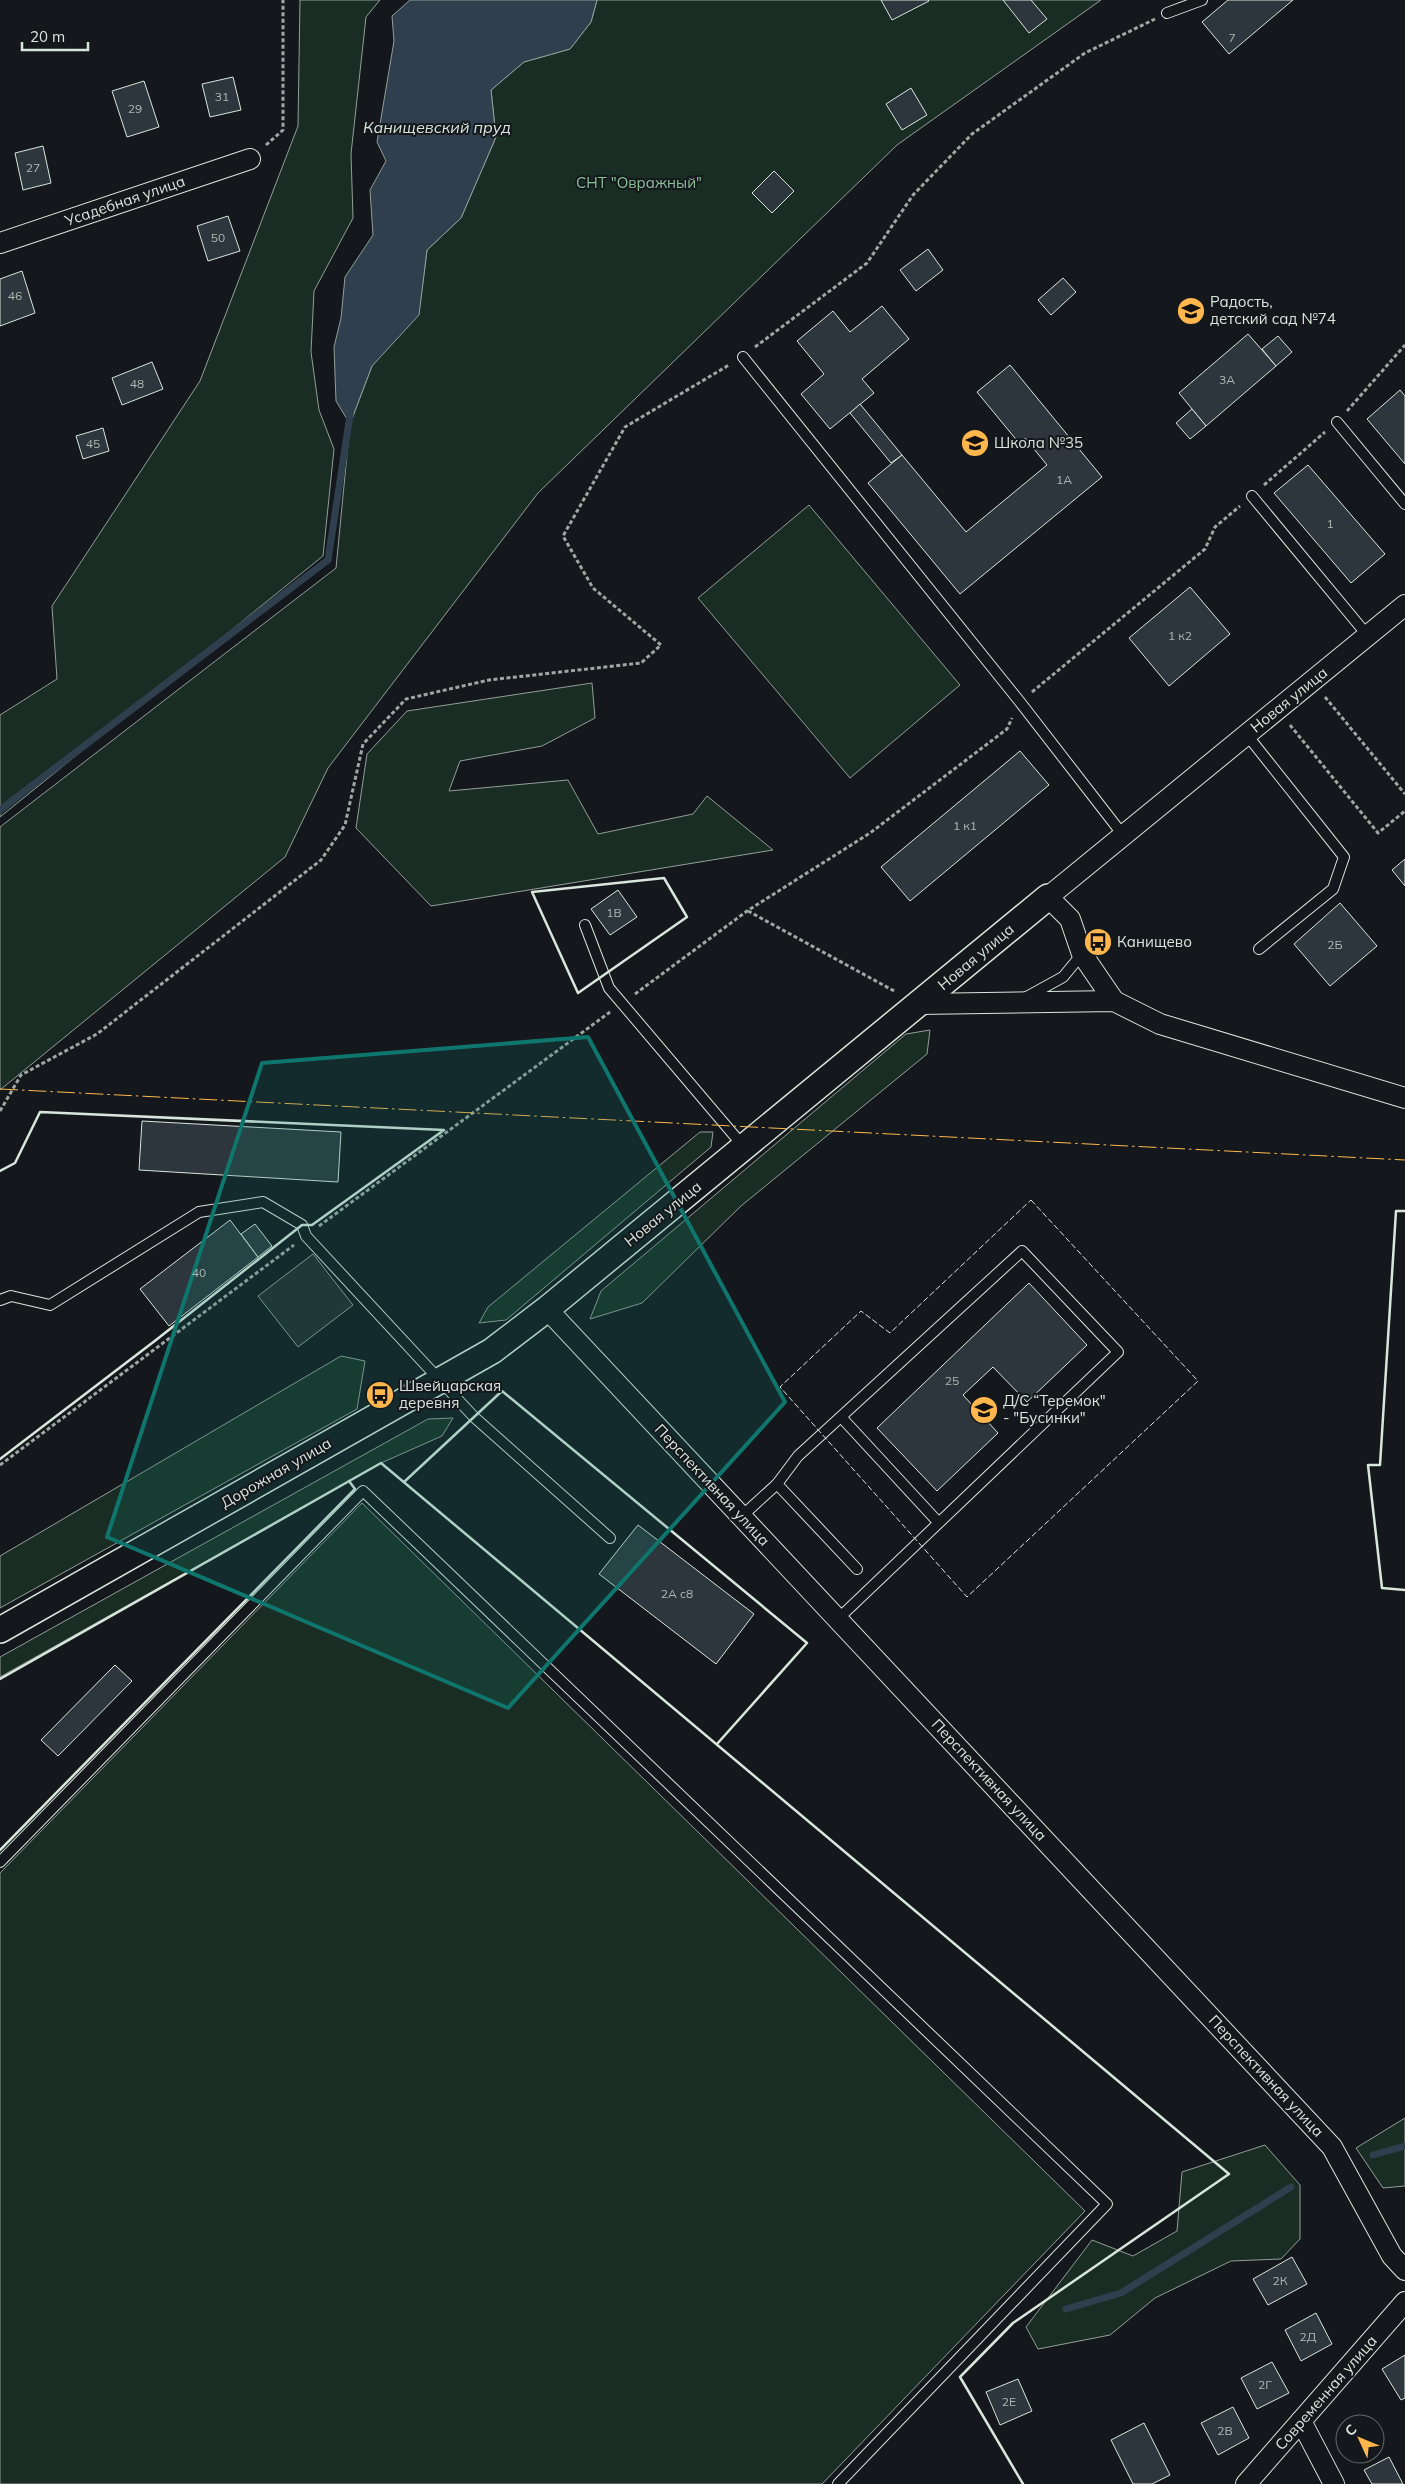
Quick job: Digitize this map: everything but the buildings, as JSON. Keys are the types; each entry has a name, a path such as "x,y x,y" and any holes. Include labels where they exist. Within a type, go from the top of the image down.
{"street":[{"name":"Усадебная улица","path":"0,243 250,159"},
{"name":"Новая улица","path":"547,1309 1405,605"},
{"path":"1048,897 1070,919 1082,954 1114,1001"},
{"path":"919,1004 1114,1001 1160,1024 1405,1098"},
{"name":"Дорожная улица","path":"0,1630 492,1351 547,1309"},
{"name":"Перспективная улица","path":"547,1309 1332,2147 1392,2256 1405,2270"},
{"name":"Современная улица","path":"1246,2484 1405,2302"},
{"path":"1301,2422 1334,2484"}],"lane":[{"path":"1167,13 1202,0"},
{"path":"743,357 1020,702 1123,835"},
{"path":"1338,422 1405,504"},
{"path":"1252,496 1368,636"},
{"path":"1247,735 1344,857 1333,889 1259,950"},
{"path":"586,925 609,988 744,1147"},
{"path":"1018,1001 1063,977 1082,954"},
{"path":"0,1300 11,1296 50,1305 199,1212 263,1202 302,1225 306,1236 474,1417 610,1538"},
{"path":"742,1516 777,1484 798,1456 842,1418 1022,1251 1118,1352 838,1619"},
{"path":"842,1418 938,1522"},
{"path":"777,1484 857,1570"},
{"path":"0,1862 363,1491 1107,2204 838,2484"}],"path":[{"path":"250,159 283,130 283,0"},
{"path":"0,1111 21,1075 97,1034 322,860 345,825 364,744 406,699 489,680 641,663 661,645 592,588 563,536 625,427 743,357 786,322 867,263 913,195 972,134 1085,54 1167,13"},
{"path":"0,1465 306,1236 747,911 870,833 1007,729 1020,702 1205,549 1215,527 1338,422 1405,345"},
{"path":"1321,692 1405,794"},
{"path":"1287,721 1378,833 1405,811"},
{"path":"747,911 919,1004"}],"highlighted area":[{"path":"588,1037 785,1402 508,1708 107,1537 262,1063"}],"green space":[{"path":"300,0 380,0 366,17 351,154 353,218 314,291 311,352 319,410 334,449 323,556 0,817 0,715 57,679 52,606 200,381 298,126"},
{"name":"СНТ \"Овражный\"","path":"597,0 1101,0 897,145 538,493 328,768 285,857 0,1090 0,827 336,568 350,424 372,366 420,305 427,250 461,218 496,137 491,90 524,62 570,49 591,22"},
{"path":"809,505 960,685 850,778 698,598"},
{"path":"592,683 595,718 542,746 460,761 449,791 568,780 598,834 693,814 707,796 773,850 431,906 356,828 367,754 407,711"},
{"path":"930,1030 927,1054 741,1206 642,1303 590,1319 601,1291 906,1034"},
{"path":"700,1132 713,1132 711,1147 506,1320 479,1323 488,1307"},
{"path":"341,1356 365,1361 357,1409 0,1608 0,1556"},
{"path":"453,1418 442,1436 381,1463 0,1677 0,1657 428,1419"},
{"path":"362,1503 1085,2211 822,2484 0,2484 0,1873"},
{"path":"1405,2118 1405,2186 1383,2188 1356,2148"},
{"path":"1265,2145 1300,2185 1300,2239 1281,2259 1231,2261 1155,2298 1110,2335 1038,2349 1026,2327 1092,2240 1133,2256 1177,2231 1182,2172"}],"shaded area":[{"path":"313,1254 353,1305 298,1347 258,1296"}],"water":[{"name":"Канищевский пруд","path":"410,0 597,0 591,22 570,49 524,62 491,90 496,137 461,218 427,250 419,315 372,366 350,424 336,401 334,347 341,318 345,277 373,235 370,190 386,161 377,142 394,41 392,16"}],"waterway":[{"path":"0,810 328,560 350,415"},
{"path":"1373,2155 1405,2146"},
{"path":"1066,2309 1121,2293 1291,2187"}],"fence":[{"path":"1031,1200 1198,1381 967,1597 780,1387 861,1311 890,1333 1031,1200"}],"wall":[{"path":"664,878 687,917 578,993 532,892 664,878"},
{"path":"0,1171 15,1163 40,1112 444,1130 312,1225 302,1225 0,1459"},
{"path":"1405,1211 1396,1211 1380,1465 1368,1465 1382,1588 1405,1590"},
{"path":"404,1482 502,1391 807,1643 717,1744"},
{"path":"0,1679 381,1463 1229,2174 1013,2323 960,2377 1023,2484"},
{"path":"0,1850 355,1489 349,1481"}],"power":[{"path":"0,1089 1405,1160"}],"place":[{"name":"Радость, детский сад №74","path":"1191,311"},
{"name":"Школа №35","path":"975,443"},
{"name":"Канищево","path":"1098,942"},
{"name":"Швейцарская деревня","path":"380,1395"},
{"name":"Д/С “Теремок\" - \"Бусинки\"","path":"984,1410"}]}
